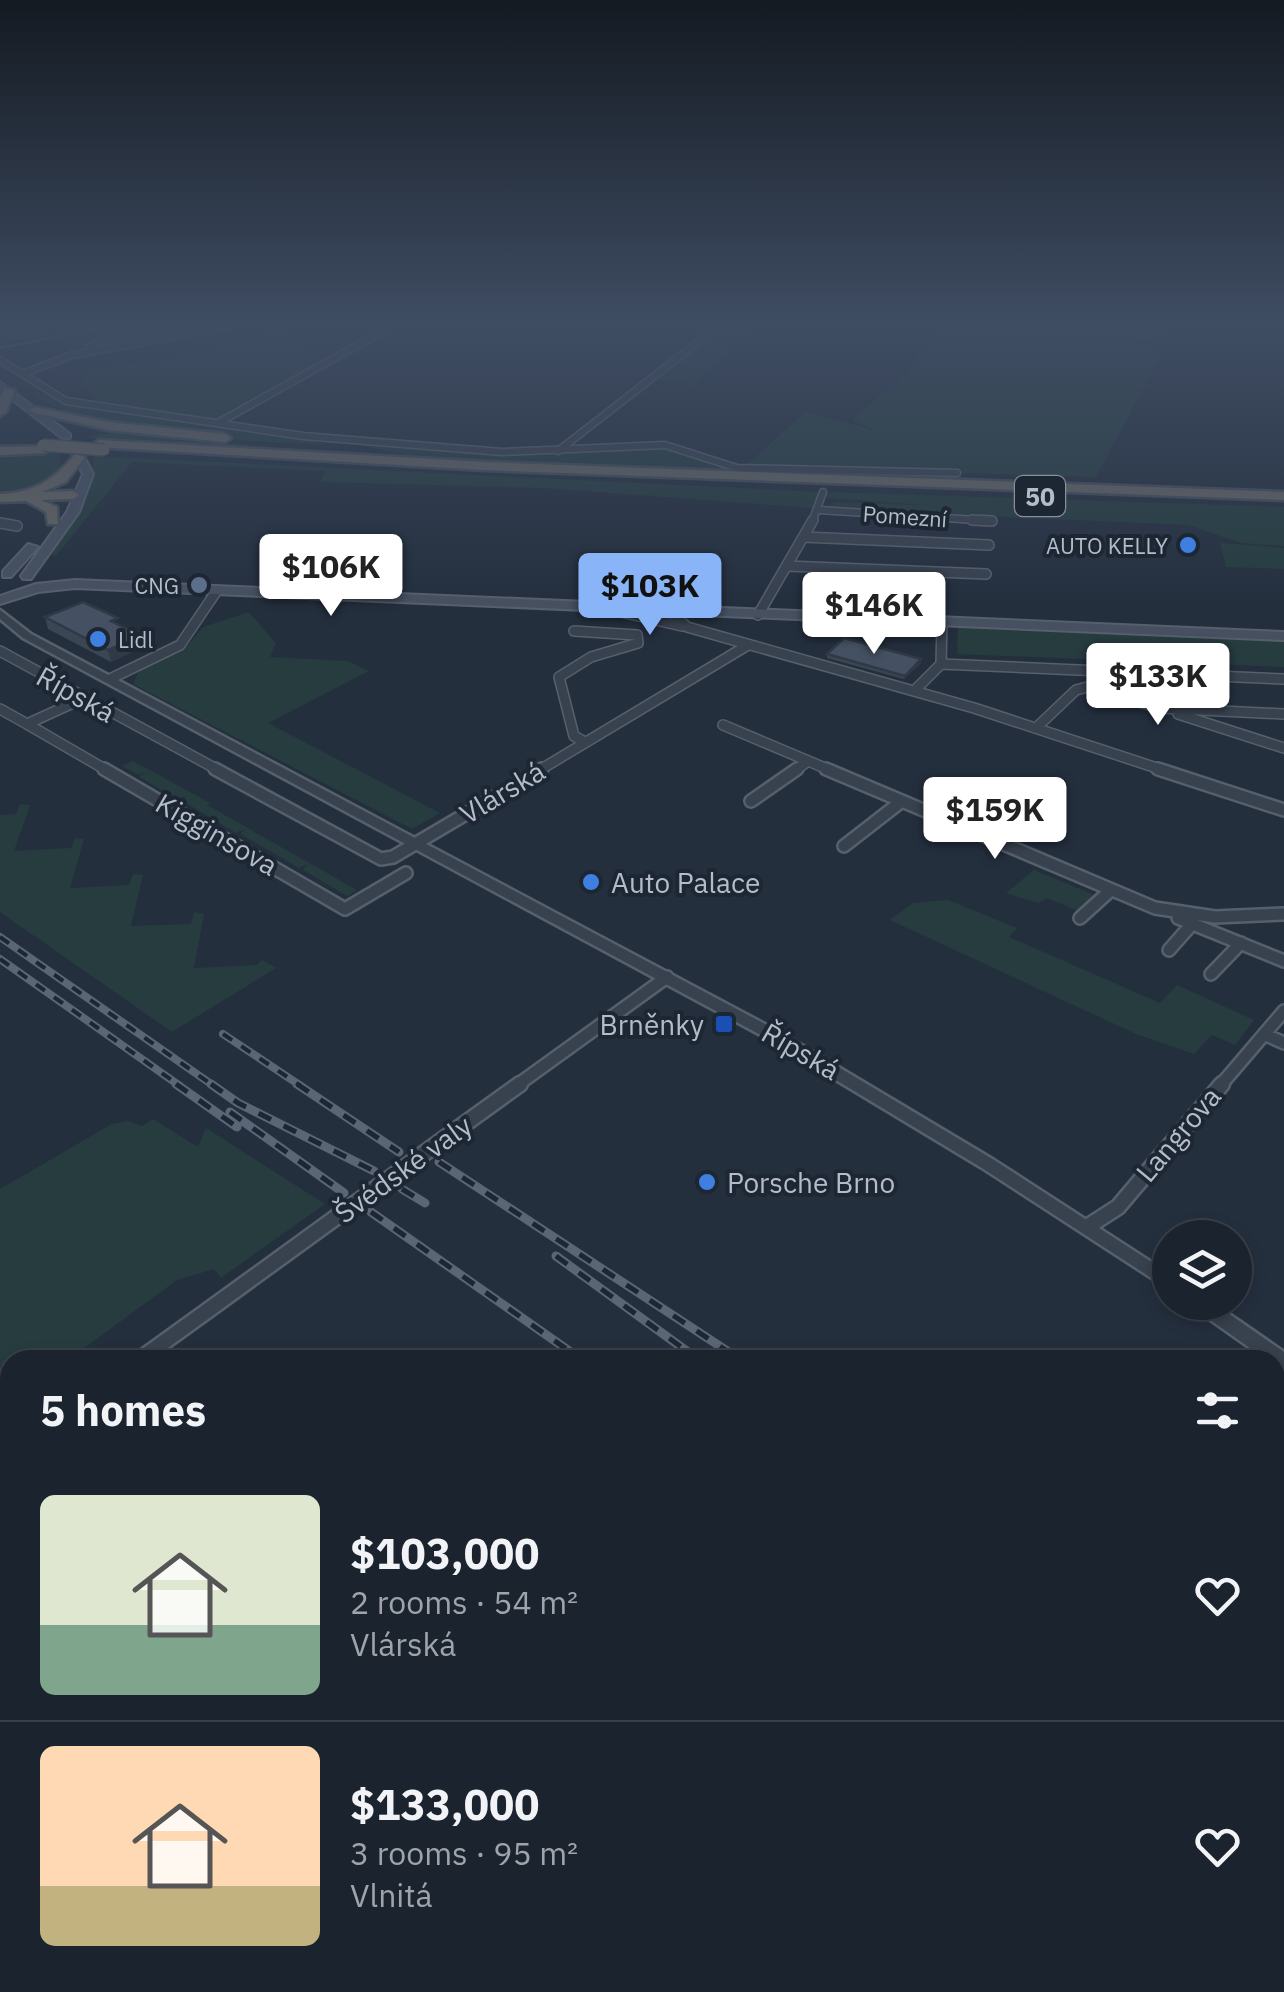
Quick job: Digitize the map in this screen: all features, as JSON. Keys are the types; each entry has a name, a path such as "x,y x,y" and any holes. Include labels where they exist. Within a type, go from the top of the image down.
{"highway":[{"name":"50","path":"71,418 108,426 484,466"},
{"name":"50","path":"68,436 108,426"},
{"name":"50","path":"0,439 42,445 801,483 1284,496"},
{"name":"50","path":"0,451 42,445"},
{"name":"50","path":"101,447 1284,504"},
{"path":"27,494 62,479 78,455"},
{"path":"2,498 73,495"},
{"path":"2,498 73,495"},
{"path":"2,498 46,505 58,523"}],"main road":[{"path":"45,418 68,436"},
{"path":"5,599 28,582 73,495 78,455"},
{"path":"78,455 87,470 86,483 58,523 4,574 28,582 216,592 1284,636"}],"street":[{"path":"181,418 437,450 558,451 664,446 737,468 824,474 957,474"},
{"path":"218,423 227,418"},
{"path":"558,451 600,418"},
{"path":"758,615 820,510 824,492"},
{"name":"Pomezní","path":"820,510 992,521"},
{"path":"0,523 17,526"},
{"path":"803,538 989,545"},
{"path":"787,566 986,574"},
{"path":"110,679 180,645 216,592"},
{"name":"Řípská","path":"5,599 2,615 26,636 667,977 912,1117 1152,1271"},
{"path":"608,609 914,690 1284,810"},
{"path":"671,612 679,622 700,631"},
{"path":"700,631 692,620 709,613"},
{"path":"914,690 940,664 942,622"},
{"path":"574,631 637,635 638,643 591,657 559,677 574,736 585,742"},
{"name":"Vlárská","path":"418,843 748,645"},
{"name":"Řípská","path":"0,651 375,858 393,857 418,843"},
{"path":"940,664 1284,679"},
{"path":"1036,727 1076,690 1086,688 1284,748"},
{"path":"27,724 84,698"},
{"name":"Kigginsova","path":"0,708 345,909 406,873"},
{"path":"1160,708 1284,714"},
{"path":"723,725 1284,960"},
{"path":"751,801 808,761"},
{"path":"844,846 902,801"},
{"path":"1080,918 1111,890"},
{"path":"1155,908 1215,917 1284,914"},
{"path":"1214,932 1215,917"},
{"path":"1169,950 1192,924"},
{"path":"1212,974 1241,943"},
{"name":"Švédské valy","path":"153,1350 667,977"},
{"name":"Langrova","path":"1086,1228 1118,1206 1284,1011"},
{"path":"1264,1034 1284,1043"},
{"path":"1224,1320 1267,1350"}],"green space":[{"path":"92,418 157,418 328,444 218,438"},
{"path":"798,418 827,418 876,431 852,420 1128,418 1096,477 745,467"},
{"path":"114,433 247,445 257,450 83,437"},
{"path":"359,445 501,455 668,448 735,469 819,476 417,457"},
{"path":"58,452 58,472 51,479 32,489 0,495 0,453"},
{"path":"94,456 819,492 814,508 543,488 320,482 325,471 132,462 56,556 48,553 78,508 89,484"},
{"path":"827,492 1284,507 1284,546 1242,543 1188,525 823,509 835,502 942,506 827,498"},
{"path":"1220,543 1284,548 1284,569 1226,567"},
{"path":"249,612 276,643 270,657 348,661 369,671 268,723 440,813 412,829 133,684 138,672 189,644 203,627"},
{"path":"958,627 1284,639 1284,667 957,654"},
{"path":"133,761 357,890 347,896 303,870 307,864 299,868 240,834 246,829 236,833 181,800 187,796 177,799 139,777 145,772 138,775 122,766"},
{"path":"20,804 30,805 14,851 71,848 75,838 84,839 70,888 129,885 133,874 143,875 131,926 191,924 194,912 204,914 194,968 257,965 262,960 276,968 172,1032 0,912 0,815 16,814"},
{"path":"1034,870 1097,896 1080,912 1047,898 1038,903 1006,893"},
{"path":"948,900 1017,928 1009,937 1160,1003 1177,985 1254,1020 1235,1045 1212,1035 1194,1054 1136,1034 890,920 913,903"},
{"path":"153,1119 198,1147 206,1128 325,1204 221,1278 214,1269 177,1280 82,1350 0,1350 0,1189 112,1124 128,1121 142,1126"}],"building":[{"path":"83,602 118,618 111,621 141,636 108,650 45,617"},
{"path":"844,638 921,659 905,676 827,654"}],"railway":[{"path":"0,937 214,1086"},
{"path":"0,959 180,1086"},
{"path":"223,1034 301,1086"},
{"path":"176,1084 237,1127"},
{"path":"211,1084 238,1103 374,1171"},
{"path":"297,1084 399,1152"},
{"path":"230,1112 344,1193"},
{"path":"439,1162 726,1350"},
{"path":"402,1189 425,1203"},
{"path":"371,1212 568,1350"},
{"path":"556,1256 685,1350"}],"place":[{"name":"AUTO KELLY","path":"1188,545"},
{"name":"CNG","path":"199,585"},
{"name":"Lidl","path":"98,639"},
{"name":"Auto Palace","path":"591,882"},
{"name":"Brněnky","path":"724,1024"},
{"name":"Porsche Brno","path":"707,1182"}]}
